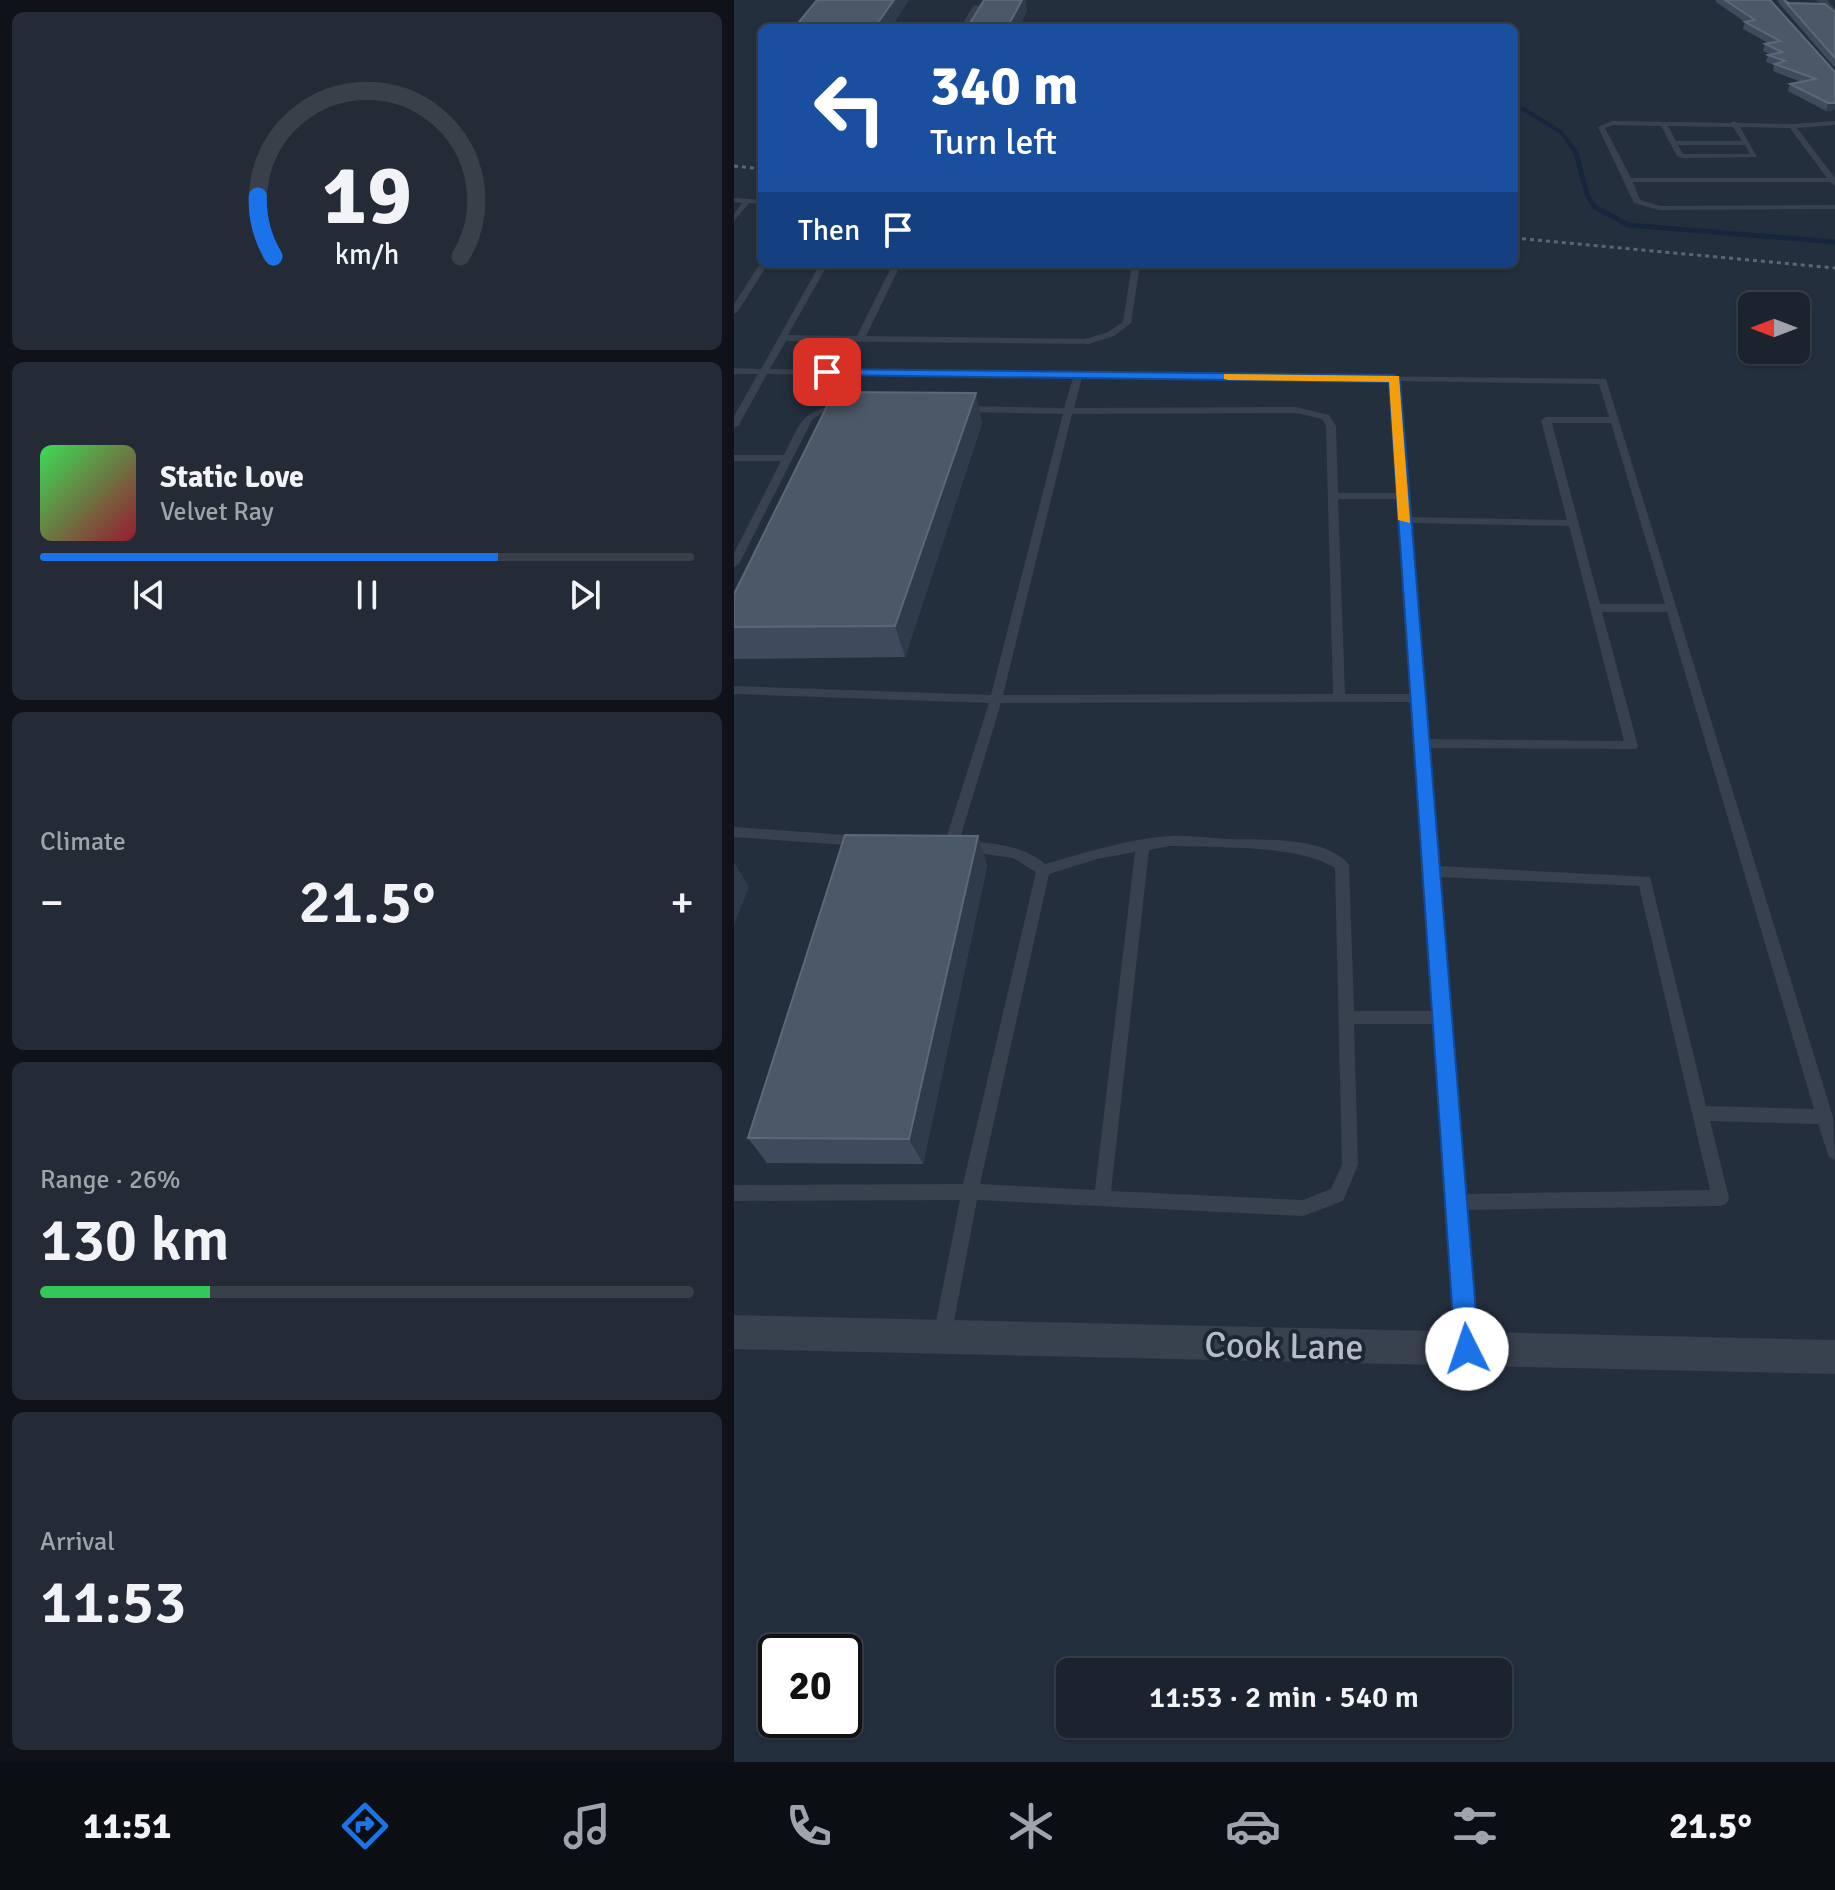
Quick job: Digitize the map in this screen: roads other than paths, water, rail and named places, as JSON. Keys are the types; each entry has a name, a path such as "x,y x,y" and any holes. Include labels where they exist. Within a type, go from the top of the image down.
{"street":[{"path":"1821,0 1835,15"},
{"name":"Cook Lane","path":"734,1332 1835,1357"}],"lane":[{"path":"965,24 976,6"},
{"path":"1835,123 1792,126 1612,123 1601,127 1637,201 1659,208 1835,207"},
{"path":"1663,123 1681,156 1755,156 1734,123"},
{"path":"1792,126 1834,181"},
{"path":"1674,143 1747,143"},
{"path":"1628,180 1834,181"},
{"path":"734,200 758,202"},
{"path":"734,219 747,201"},
{"path":"734,311 737,301 761,268"},
{"path":"734,425 822,268"},
{"path":"860,339 895,268"},
{"path":"783,338 1086,342 1111,334 1127,323 1135,268"},
{"path":"734,371 1603,381 1835,1152"},
{"path":"1043,870 1033,859 1012,850 943,844 996,699 1078,375"},
{"path":"1394,379 1467,1349"},
{"path":"734,564 808,418 819,411 853,407"},
{"path":"945,409 1315,412 1326,417 1331,426 1339,698"},
{"path":"1422,743 1632,746 1546,420 1615,420"},
{"path":"734,458 788,458"},
{"path":"1333,496 1403,496"},
{"path":"1405,520 1573,523"},
{"path":"1595,608 1671,608"},
{"path":"734,690 996,699 1418,698"},
{"path":"734,832 873,842"},
{"path":"734,1193 970,1192 1303,1208 1337,1195 1350,1165 1342,865 1326,855 1296,847 1170,841 1097,854 1043,870"},
{"path":"1102,1199 1143,846"},
{"path":"941,1337 970,1192 1043,870"},
{"path":"1431,871 1645,881 1720,1198 1456,1202"},
{"path":"1346,1017 1442,1018"},
{"path":"1700,1113 1825,1117"}],"waterway":[{"path":"1523,109 1561,132 1575,151"},
{"path":"1575,151 1588,197 1595,207 1628,225 1835,242"}],"railway":[{"path":"734,166 758,169"},
{"path":"1518,238 1835,268"}]}
